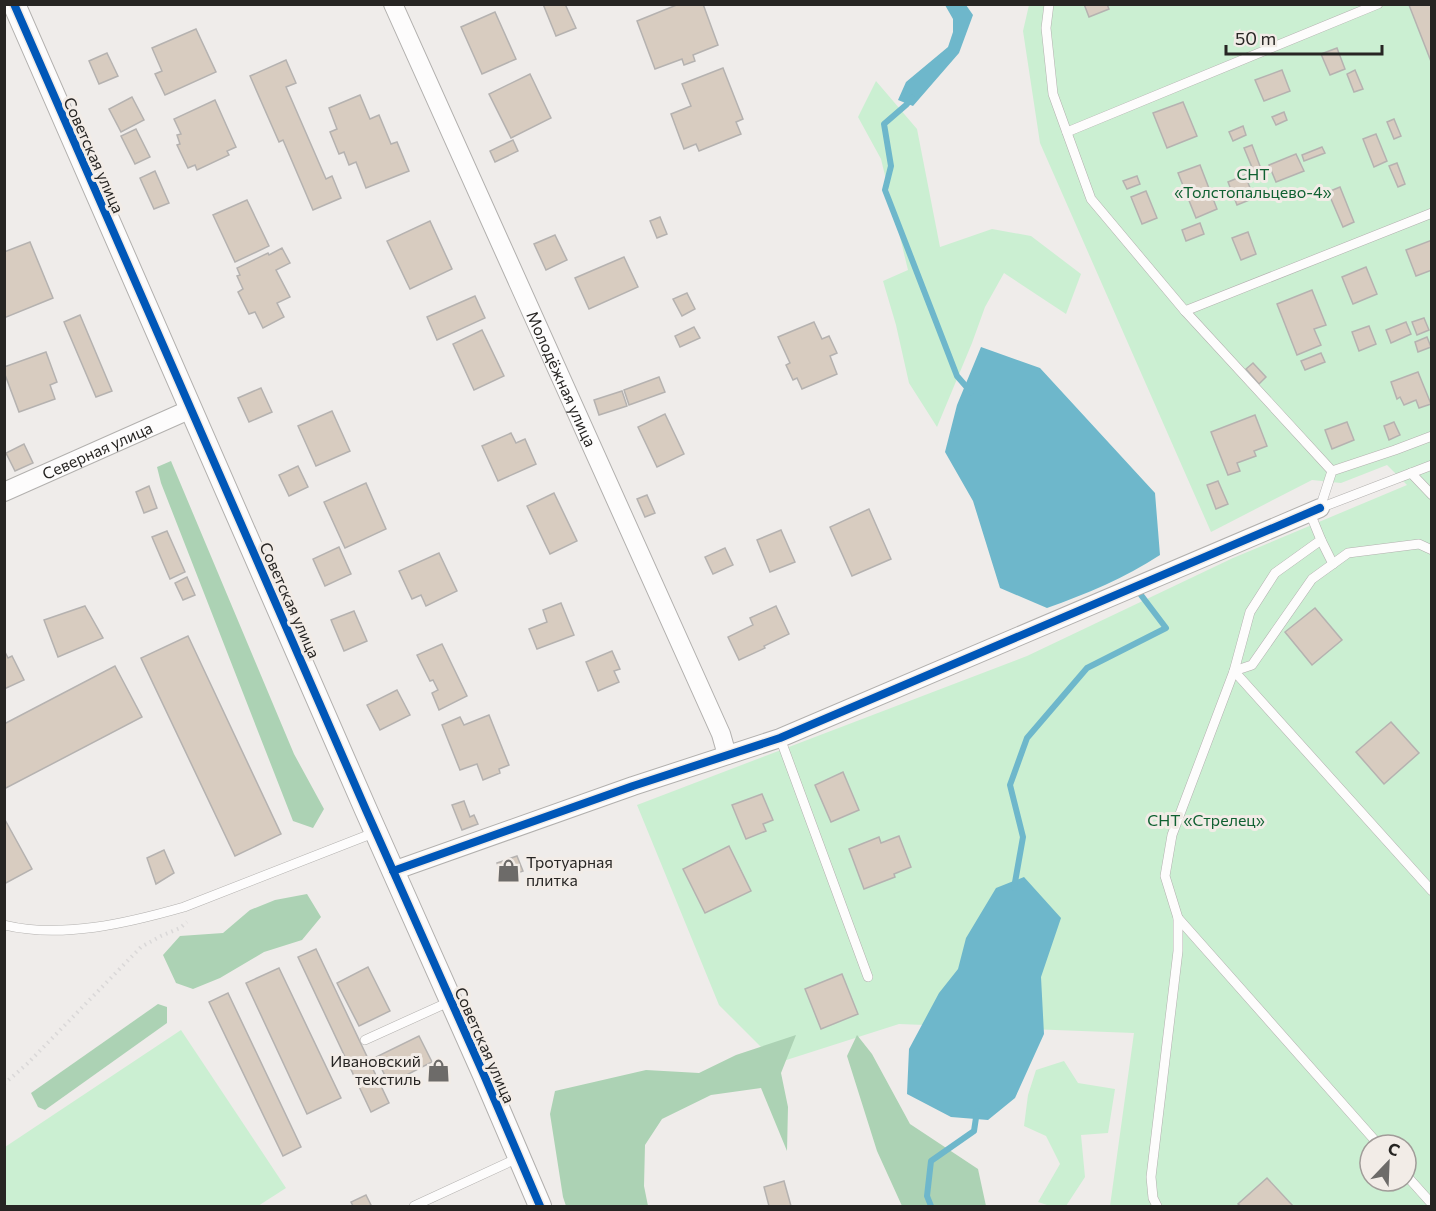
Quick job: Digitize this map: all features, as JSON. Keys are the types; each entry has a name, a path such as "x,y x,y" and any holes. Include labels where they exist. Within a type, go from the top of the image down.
{"street":[{"name":"Советская улица","path":"14,4 540,1206"},
{"name":"Молодёжная улица","path":"393,4 721,734 728,755"},
{"name":"Северная улица","path":"4,492 191,409"},
{"path":"393,871 622,790 780,738 1315,510"}],"lane":[{"path":"1049,4 1046,28 1053,94 1091,199 1185,311 1332,471"},
{"path":"1067,132 1378,4"},
{"path":"1185,311 1431,213"},
{"path":"1332,564 1321,540 1315,510 1332,471 1431,436"},
{"path":"1315,510 1431,465"},
{"path":"1411,473 1431,495"},
{"path":"1158,1206 1153,1198 1151,1177 1178,951 1178,918 1165,876 1172,835 1234,671 1250,612 1275,573 1321,540"},
{"path":"1234,671 1252,665 1312,579 1348,553 1419,544 1431,550"},
{"path":"1234,671 1431,891"},
{"path":"780,738 868,976"},
{"path":"4,925 40,930 68,929 112,925 158,914 198,902 376,832"},
{"path":"1178,918 1368,1133"},
{"path":"364,1040 451,1001"},
{"path":"414,1206 519,1158"},
{"path":"1418,1189 1431,1204"}],"path":[{"path":"4,1084 27,1064 141,947 180,928 195,916 198,902"}],"green space":[{"name":"СНТ «Стрелец»","path":"1029,5 1431,5 1431,1206 1110,1206 1134,1033 899,1024 777,1063 719,1005 637,805 1027,656 1233,558 1407,485 1387,465 1341,483 1312,480 1211,532 1040,143 1023,31"},
{"path":"876,81 917,129 940,247 992,229 1031,236 1081,274 1066,314 1004,273 985,307 937,427 909,383 883,281 908,270 881,159 858,117"},
{"path":"171,461 294,754 324,809 313,828 293,821 161,483 157,467"},
{"path":"307,894 321,917 302,940 264,952 220,978 193,989 176,983 163,955 180,936 223,933 250,910 275,900"},
{"path":"158,1004 167,1007 167,1023 45,1110 38,1107 31,1093"},
{"path":"181,1030 286,1188 258,1206 5,1206 5,1147"},
{"path":"796,1035 781,1073 788,1107 787,1151 761,1088 711,1095 662,1119 645,1145 644,1186 648,1206 566,1206 550,1114 555,1091 646,1070 699,1073 736,1055"},
{"path":"857,1035 872,1054 910,1124 978,1169 986,1206 902,1206 877,1151 847,1056"},
{"path":"1064,1061 1078,1083 1115,1089 1108,1133 1081,1135 1085,1177 1066,1206 1050,1206 1038,1202 1060,1164 1046,1136 1024,1126 1028,1095 1036,1070"}],"water":[{"path":"945,5 966,5 973,15 959,53 913,106 898,100 906,82 948,47 953,32 953,19"},
{"path":"981,347 1040,368 1155,493 1160,555 1105,585 1047,608 1000,588 973,501 945,452 957,405"},
{"path":"1024,877 1061,918 1041,977 1044,1034 1015,1098 988,1120 951,1117 907,1094 909,1049 939,993 958,969 966,938 996,888"}],"building":[{"path":"543,4 565,4 576,28 556,36"},
{"path":"679,4 703,4 718,45 693,55 695,61 684,65 682,59 655,69 637,21"},
{"path":"1084,4 1107,4 1109,9 1089,17"},
{"path":"1432,4 1432,64 1409,5"},
{"path":"495,12 516,59 482,74 461,27"},
{"path":"196,29 216,72 165,95 155,74 162,71 152,48"},
{"path":"1337,48 1345,69 1330,75 1321,54"},
{"path":"107,53 118,76 99,84 89,61"},
{"path":"286,60 296,83 286,87 326,179 332,176 341,198 313,210 283,140 279,142 250,76"},
{"path":"723,68 743,119 736,122 741,134 699,151 696,144 684,149 671,114 691,106 682,84"},
{"path":"1282,70 1290,91 1264,101 1255,80"},
{"path":"1355,70 1363,89 1354,92 1347,74"},
{"path":"530,74 551,118 511,138 489,94"},
{"path":"360,95 370,119 379,115 391,144 397,142 409,171 366,188 356,162 349,165 344,152 339,154 330,132 337,129 329,108"},
{"path":"132,97 144,120 121,132 109,109"},
{"path":"215,100 236,147 227,151 229,155 197,170 195,165 188,168 177,145 180,144 177,135 181,134 174,119"},
{"path":"1183,102 1197,136 1167,148 1153,113"},
{"path":"1284,112 1287,120 1276,125 1272,117"},
{"path":"1394,119 1401,136 1394,139 1387,122"},
{"path":"1243,126 1246,135 1233,141 1229,132"},
{"path":"136,129 150,157 135,164 121,136"},
{"path":"1376,134 1387,161 1374,167 1363,139"},
{"path":"513,140 518,151 495,162 490,151"},
{"path":"1252,145 1263,174 1256,177 1244,148"},
{"path":"1322,147 1325,153 1304,161 1302,155"},
{"path":"1296,154 1304,171 1276,182 1269,165"},
{"path":"1397,163 1405,184 1398,187 1389,166"},
{"path":"1200,165 1217,209 1196,218 1178,173"},
{"path":"155,171 169,203 154,209 140,178"},
{"path":"1245,175 1254,198 1237,205 1228,182"},
{"path":"1137,176 1140,184 1127,189 1123,181"},
{"path":"1340,187 1354,222 1343,227 1328,192"},
{"path":"1146,191 1157,218 1142,224 1131,197"},
{"path":"247,200 269,246 235,262 213,215"},
{"path":"660,217 667,234 657,238 650,221"},
{"path":"430,221 452,269 410,289 387,241"},
{"path":"1200,223 1204,234 1186,241 1182,230"},
{"path":"1248,232 1256,254 1241,260 1232,238"},
{"path":"555,235 567,260 546,270 534,244"},
{"path":"1432,240 1432,270 1416,276 1406,250"},
{"path":"30,242 53,298 4,318 4,252"},
{"path":"282,248 290,263 276,270 290,297 277,303 284,317 263,328 255,312 249,314 238,292 243,289 237,276 240,275 237,268"},
{"path":"624,257 638,287 589,309 575,278"},
{"path":"1366,267 1377,294 1353,304 1342,277"},
{"path":"1312,290 1326,325 1314,329 1321,345 1297,355 1277,304"},
{"path":"687,293 695,309 682,316 673,299"},
{"path":"475,296 485,318 437,340 427,317"},
{"path":"80,315 112,391 96,397 64,322"},
{"path":"1424,318 1429,330 1417,335 1412,322"},
{"path":"814,322 822,339 829,336 837,353 830,356 837,374 802,389 797,378 793,380 786,365 790,363 778,337"},
{"path":"1406,322 1411,334 1391,343 1386,330"},
{"path":"1369,326 1376,344 1359,351 1352,332"},
{"path":"694,327 700,338 680,347 675,336"},
{"path":"482,330 504,376 474,390 453,344"},
{"path":"1427,337 1431,347 1418,352 1415,342"},
{"path":"46,352 57,382 50,385 55,399 19,412 4,367"},
{"path":"1321,353 1325,362 1305,370 1301,361"},
{"path":"1253,363 1266,377 1259,384 1246,369"},
{"path":"1418,372 1431,404 1419,408 1416,400 1404,405 1400,397 1397,399 1391,382"},
{"path":"659,377 665,392 629,405 624,390"},
{"path":"261,388 272,412 249,422 238,398"},
{"path":"622,391 627,406 599,415 594,400"},
{"path":"332,411 350,451 316,466 298,426"},
{"path":"665,414 684,454 657,467 638,427"},
{"path":"1255,415 1267,446 1254,451 1256,456 1237,463 1240,471 1228,475 1211,432"},
{"path":"1347,422 1354,440 1332,449 1325,430"},
{"path":"1394,422 1400,435 1389,440 1384,426"},
{"path":"511,433 516,443 525,439 536,464 498,481 482,446"},
{"path":"24,444 33,463 15,471 6,453"},
{"path":"298,466 308,487 289,496 279,475"},
{"path":"1218,481 1228,504 1216,509 1207,485"},
{"path":"366,483 386,529 345,548 324,502"},
{"path":"149,486 157,508 144,513 136,492"},
{"path":"554,493 577,541 550,554 527,506"},
{"path":"647,495 655,513 645,517 637,499"},
{"path":"869,509 891,559 852,576 830,527"},
{"path":"781,530 795,562 770,572 757,540"},
{"path":"167,531 185,572 170,579 152,537"},
{"path":"339,547 351,574 325,586 313,559"},
{"path":"725,548 733,565 713,574 705,557"},
{"path":"439,553 457,591 426,606 421,595 412,599 399,571"},
{"path":"187,577 195,595 183,600 175,583"},
{"path":"561,603 574,635 537,649 529,629 547,622 543,610"},
{"path":"85,606 103,638 58,657 44,620"},
{"path":"776,606 789,634 739,660 728,637 753,625 750,618"},
{"path":"1315,608 1342,640 1312,665 1285,632"},
{"path":"354,611 367,641 344,651 331,620"},
{"path":"188,636 281,834 235,856 141,658"},
{"path":"442,644 467,696 439,710 432,693 438,690 433,680 430,681 417,655"},
{"path":"4,650 8,658 12,656 24,680 4,689"},
{"path":"612,651 620,669 614,671 619,682 598,691 586,662"},
{"path":"115,666 142,717 4,789 4,724"},
{"path":"397,690 410,715 380,730 367,705"},
{"path":"489,715 509,765 499,769 500,773 483,780 477,764 460,770 442,725 460,717 464,725"},
{"path":"1391,722 1419,753 1384,784 1356,752"},
{"path":"843,772 859,810 831,822 815,785"},
{"path":"762,794 773,820 763,824 766,831 746,839 732,805"},
{"path":"464,801 470,817 474,815 478,824 462,830 452,805"},
{"path":"4,818 32,869 4,884"},
{"path":"899,836 911,867 894,874 895,877 864,889 849,849 879,837 881,843"},
{"path":"729,846 751,891 705,913 683,869"},
{"path":"164,850 174,873 156,884 147,858"},
{"path":"517,856 523,871 503,878 497,863"},
{"path":"316,949 389,1103 371,1112 298,957"},
{"path":"368,967 390,1011 359,1026 337,983"},
{"path":"279,968 341,1098 307,1114 246,983"},
{"path":"842,974 858,1014 821,1029 805,989"},
{"path":"228,993 301,1147 283,1156 209,1002"},
{"path":"419,1036 432,1062 389,1084 376,1057"},
{"path":"441,1061 447,1073 437,1077 432,1065"},
{"path":"1267,1178 1293,1206 1241,1206 1238,1204"},
{"path":"784,1181 791,1206 769,1206 764,1187"},
{"path":"366,1195 371,1205 353,1206 351,1202"}],"waterway":[{"path":"912,98 884,124 891,166 885,190 957,376 971,392"},
{"path":"1014,888 1023,837 1010,785 1027,738 1087,668 1166,628 1141,595"},
{"path":"931,1206 927,1196 931,1161 974,1131 977,1111"}],"cycle path":[{"path":"14,4 540,1206"},
{"path":"393,871 633,786 780,738 1320,508"}],"place":[{"name":"Тротуарная плитка","path":"508,871"},
{"name":"Ивановский текстиль","path":"439,1070"}],"park label":[{"name":"СНТ «Толстопальцево-4»","path":"1253,183"}]}
